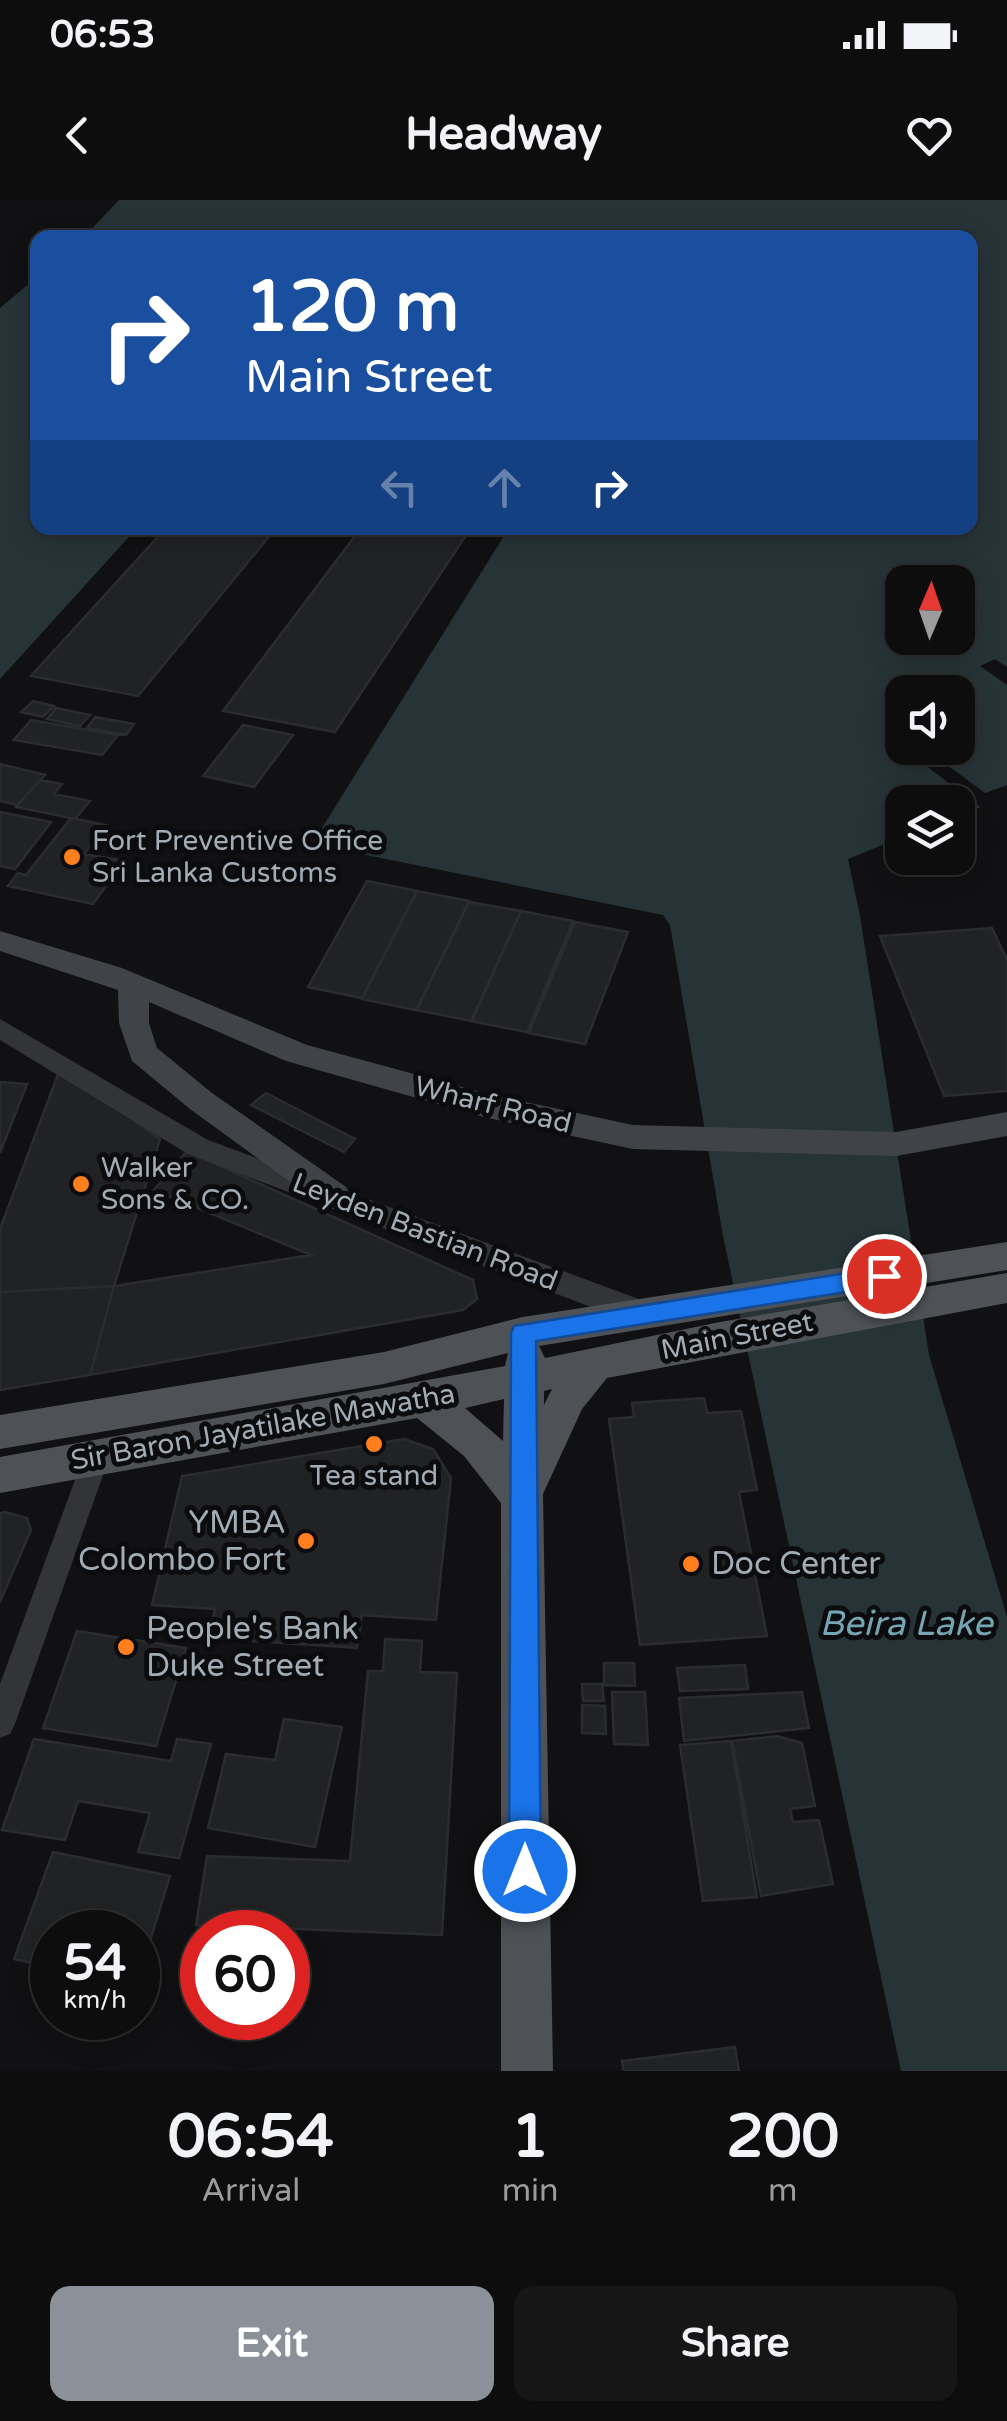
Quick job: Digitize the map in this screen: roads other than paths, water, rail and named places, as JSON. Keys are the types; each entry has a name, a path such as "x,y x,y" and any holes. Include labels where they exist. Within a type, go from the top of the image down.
{"main road":[{"name":"Wharf Road","path":"0,941 133,985 297,1052 484,1106 633,1138 896,1144 1007,1124"},
{"path":"133,985 134,1023 143,1053 201,1101 334,1196"},
{"name":"Main Street","path":"526,1377 596,1363 718,1321 928,1285 1007,1256"},
{"name":"Main Street","path":"928,1285 1007,1288"},
{"name":"Main Street","path":"523,1333 644,1314 718,1321"},
{"path":"523,1333 527,2071"},
{"name":"Sir Baron Jayatilake Mawatha","path":"0,1432 384,1368 523,1333"},
{"path":"521,1500 566,1399 596,1363"},
{"name":"Sir Baron Jayatilake Mawatha","path":"0,1475 423,1400 526,1377"},
{"path":"423,1400 484,1447 504,1468 521,1500"}],"street":[{"name":"Leyden Bastian Road","path":"0,1028 198,1146 644,1314"},
{"path":"0,1724 96,1458"}],"water":[{"name":"Beira Lake","path":"119,200 1007,200 1007,667 995,659 980,666 1007,685 1007,785 985,793 947,765 975,765 975,675 885,675 885,765 925,765 951,785 885,785 885,844 848,859 929,1355 1007,1617 1007,2071 901,2071 723,1236 670,925 663,915 312,844 505,535 978,535 978,230 91,230"},
{"path":"30,283 30,535 131,535 0,679 0,308"}],"place":[{"name":"Fort Preventive Office Sri Lanka Customs","path":"72,857"},
{"name":"Walker Sons & CO.","path":"81,1184"},
{"name":"Tea stand","path":"374,1444"},
{"name":"YMBA Colombo Fort","path":"306,1541"},
{"name":"Doc Center","path":"691,1564"},
{"name":"People's Bank Duke Street","path":"126,1647"}]}
